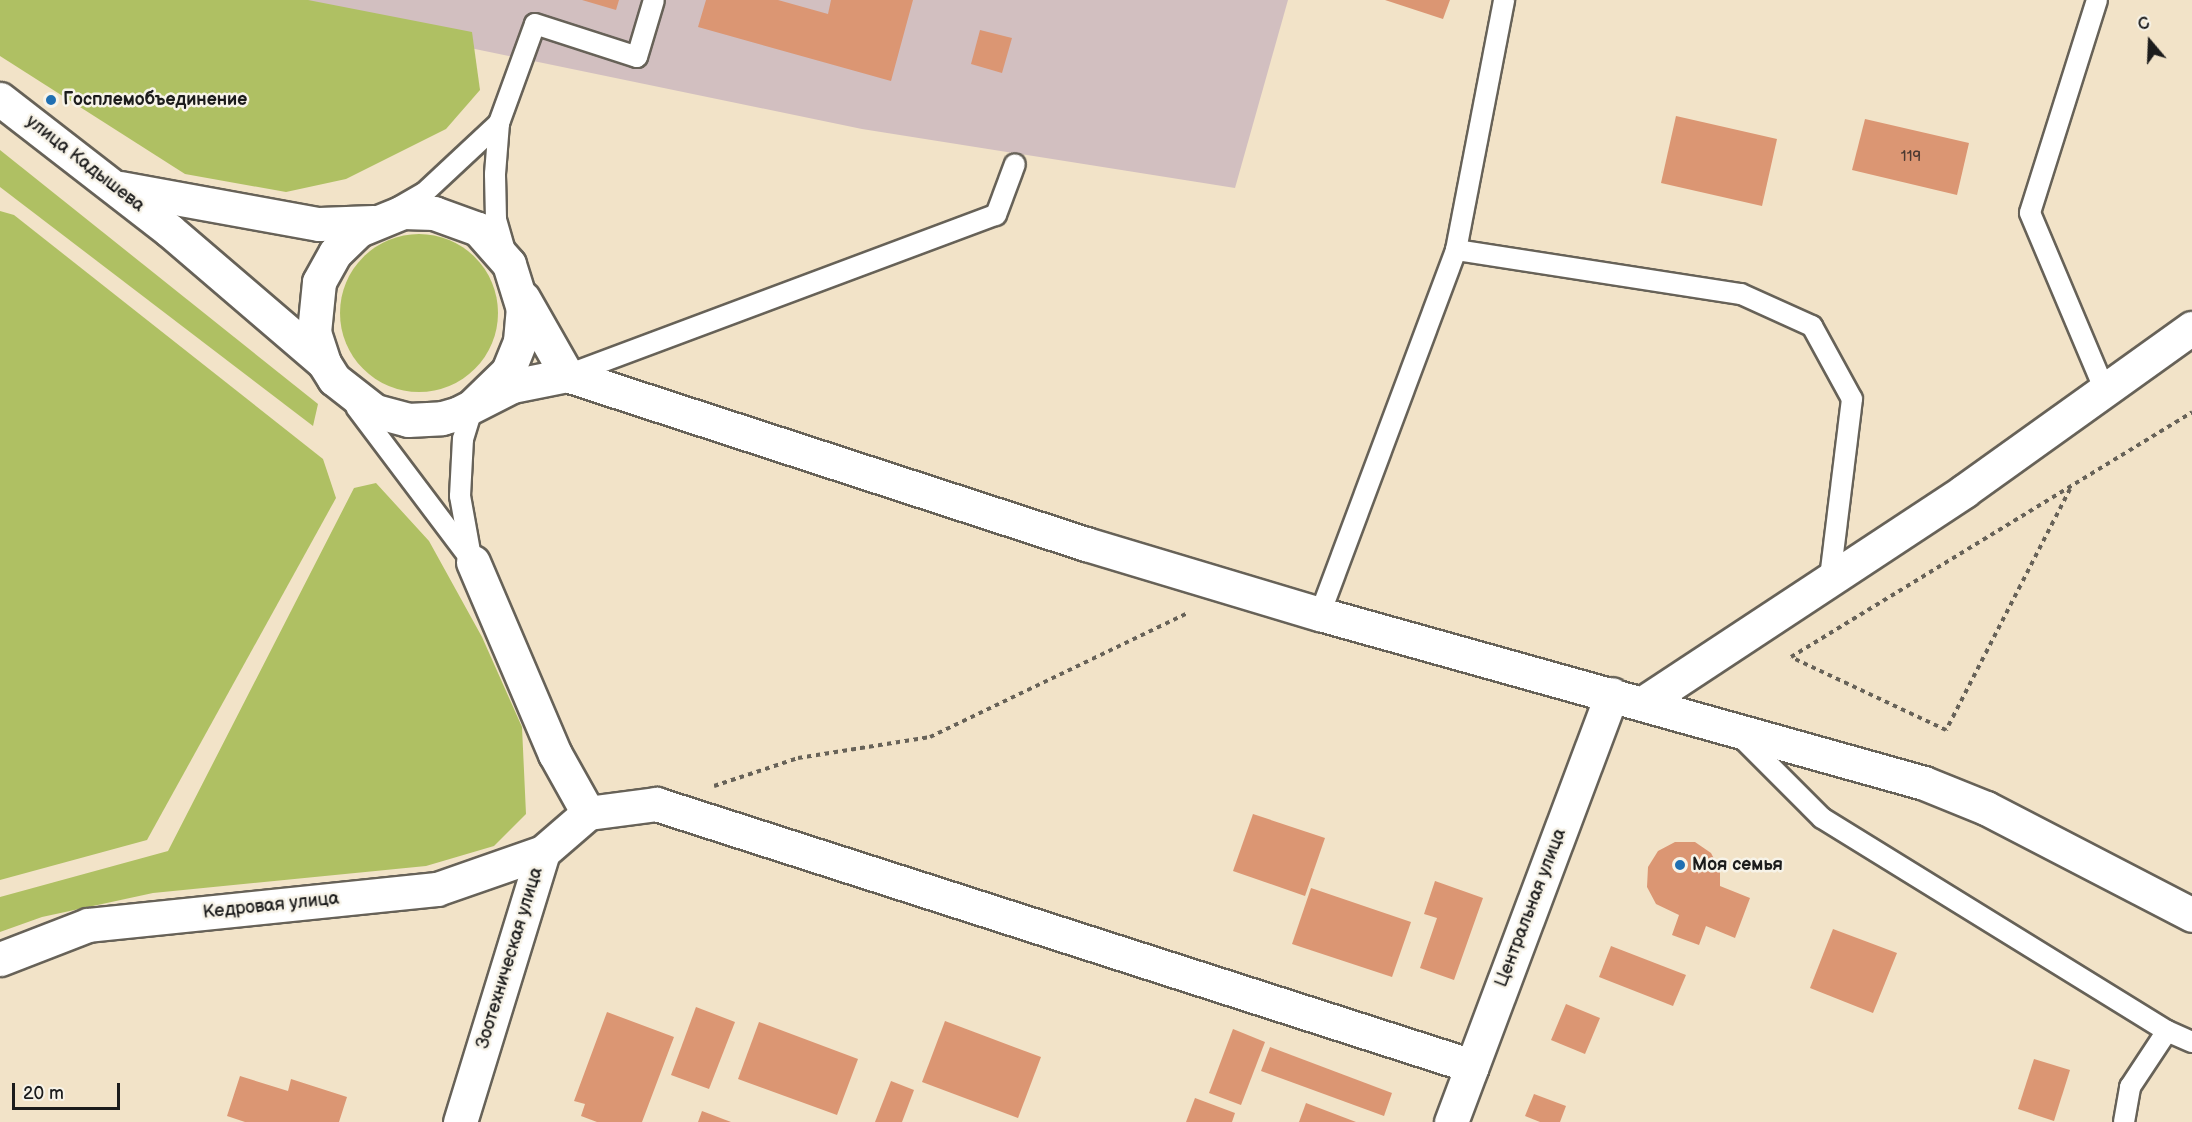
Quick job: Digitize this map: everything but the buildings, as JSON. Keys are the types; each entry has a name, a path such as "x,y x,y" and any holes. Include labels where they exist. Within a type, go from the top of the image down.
{"street":[{"name":"улица Кадышева","path":"0,99 169,230 324,363"},
{"path":"115,188 319,224 373,222 403,212 450,216 478,230 515,278 567,375"},
{"path":"373,222 334,253 319,282 313,315 324,363 346,392 375,411 408,420 442,418 512,386 567,375 1086,544 1320,614 1924,783 1986,808 2192,915"},
{"path":"474,404 498,383 515,356 523,325 515,278"},
{"path":"1643,703 1830,577 1964,491 2104,388 2192,328"},
{"path":"472,562 555,754 588,813 657,804 1472,1066"},
{"name":"Центральная улица","path":"1451,1122 1612,694"},
{"name":"Зоотехническая улица","path":"460,1122 543,852 588,813"},
{"name":"Кедровая улица","path":"0,959 88,925 437,889 543,852"}],"lane":[{"path":"515,278 496,219 495,174 499,123 535,24 637,57 654,0"},
{"path":"1320,614 1456,250 1504,0"},
{"path":"2097,0 2030,213 2104,388"},
{"path":"373,222 424,193 499,123"},
{"path":"567,375 996,215 1015,164"},
{"path":"1456,250 1741,294 1812,326 1852,399 1830,577"},
{"path":"346,392 472,562"},
{"path":"472,562 460,496 463,439 474,404"},
{"path":"1734,730 1822,818 2167,1031 2192,1042"},
{"path":"2124,1122 2130,1087 2167,1031"}],"path":[{"path":"2070,489 1946,730 1791,657 2070,489 2192,412"},
{"path":"711,787 798,758 930,737 1239,588"}],"shaded area":[{"path":"281,0 1288,0 1235,188 862,129 446,43"}],"green space":[{"path":"0,0 308,0 472,32 480,90 446,129 346,179 286,192 185,174 0,56"},
{"path":"0,150 318,404 313,426 0,187"},
{"path":"0,211 14,215 323,459 336,498 147,840 0,880"},
{"path":"419,234 449,240 463,247 475,257 485,269 492,283 498,313 492,343 485,357 475,369 463,379 449,386 419,392 389,386 375,379 363,369 353,357 346,343 340,313 346,283 353,269 363,257 375,247 389,240"},
{"path":"376,483 429,541 482,637 522,727 526,814 494,846 426,866 153,893 42,917 0,932 0,897 168,851 354,488"}],"place":[{"name":"Госплемобъединение","path":"51,100"},
{"name":"Моя семья","path":"1680,865"}]}
